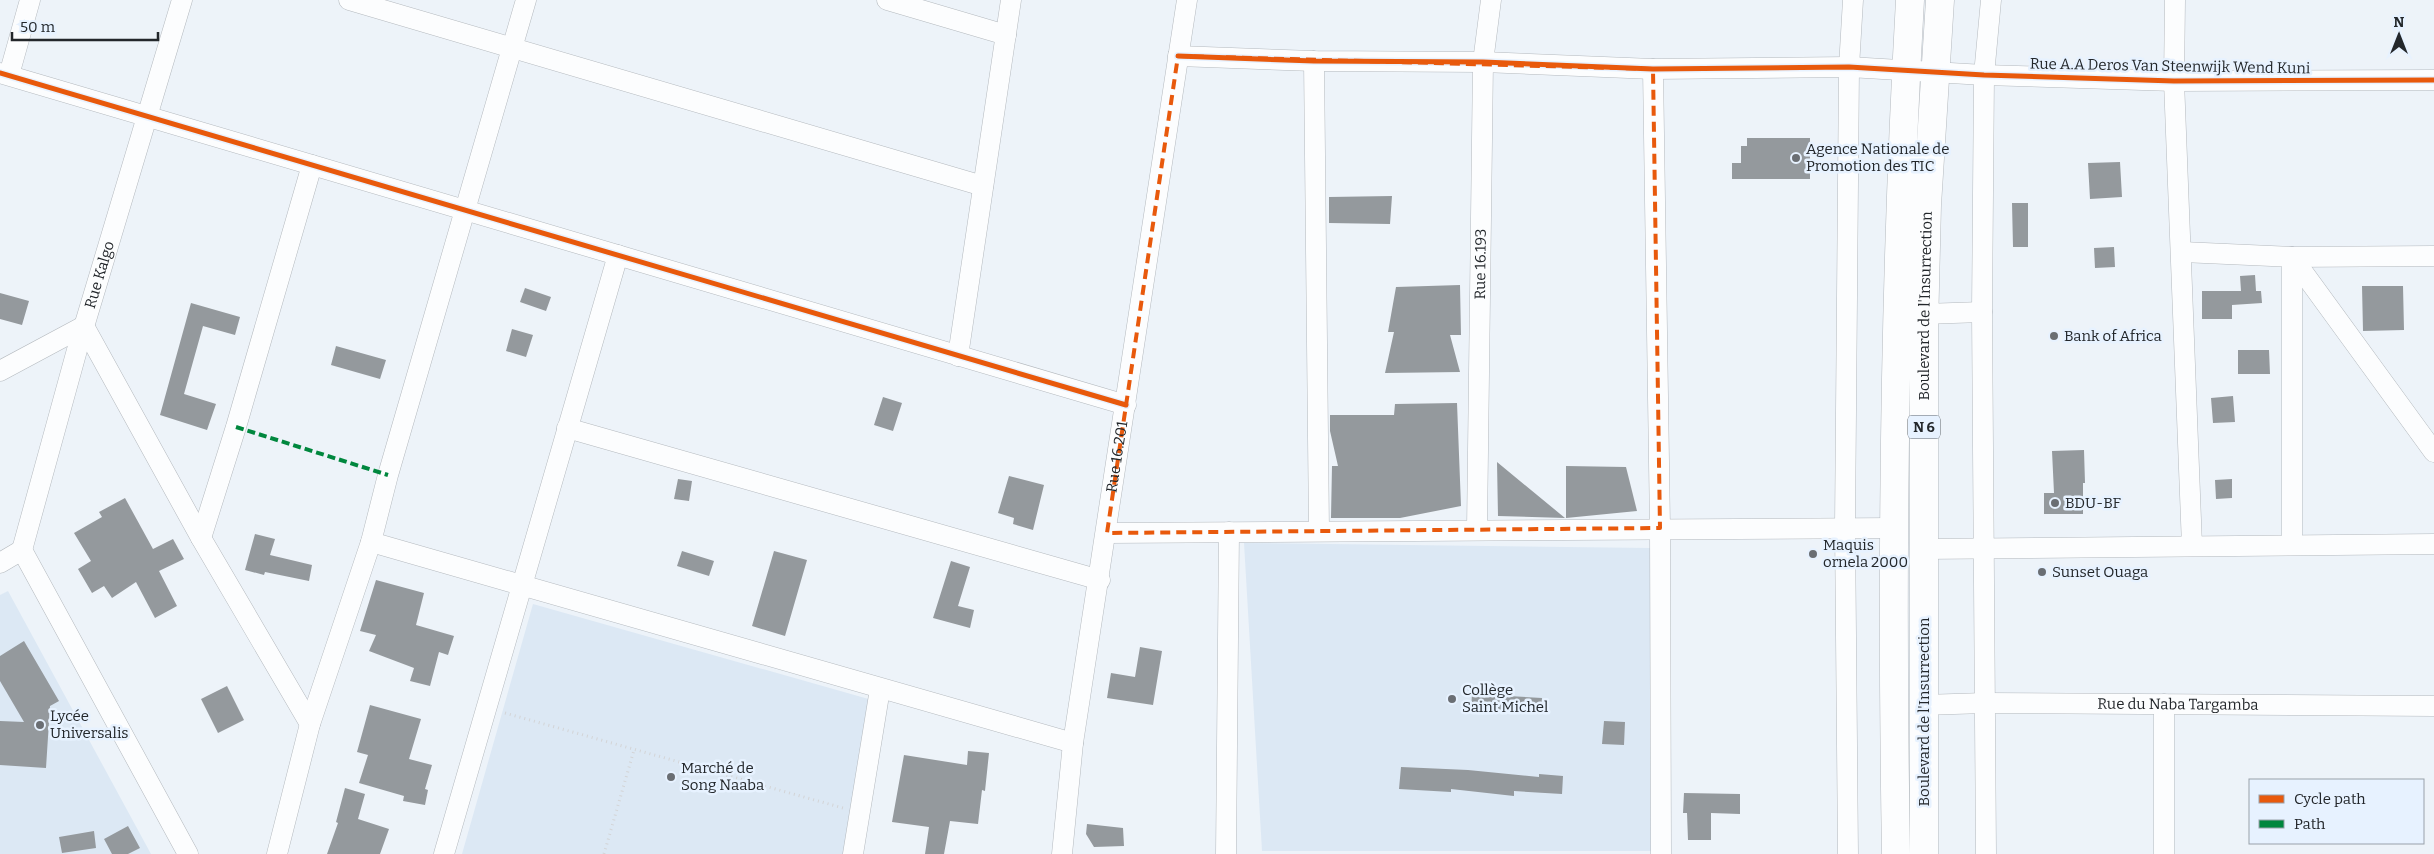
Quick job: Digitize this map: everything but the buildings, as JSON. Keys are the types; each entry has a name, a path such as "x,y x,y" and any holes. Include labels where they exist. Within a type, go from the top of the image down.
{"main road":[{"name":"Boulevard de l'Insurrection","path":"1896,854 1894,528 1900,195 1910,0"},
{"name":"Boulevard de l'Insurrection","path":"1924,854 1924,314 1927,205 1940,0"}],"street":[{"path":"30,0 4,74 1126,405"},
{"name":"Rue Kalgo","path":"22,550 84,326 182,0"},
{"path":"277,854 310,724 371,542 388,475 526,0"},
{"path":"887,0 1006,35"},
{"path":"958,356 1011,0"},
{"name":"Rue 16.201","path":"1062,854 1073,743 1100,580 1187,0"},
{"name":"Rue 16.193","path":"1477,529 1483,62 1491,0"},
{"path":"1848,854 1844,527 1849,67 1853,0"},
{"path":"1986,854 1982,312 1984,75 1991,0"},
{"path":"2175,0 2174,82 2192,546"},
{"path":"354,1 983,186"},
{"name":"Rue A.A Deros Van Steenwijk Wend Kuni","path":"1178,56 1314,61 1483,62 1653,69 1849,67 1984,75 2174,82 2434,80"},
{"path":"1314,61 1319,531"},
{"path":"1653,69 1660,528 1661,854"},
{"path":"201,538 236,427 312,165"},
{"path":"2182,252 2292,257 2434,256"},
{"path":"444,854 618,255"},
{"path":"2292,257 2434,452"},
{"path":"2292,257 2292,544"},
{"path":"1924,314 1982,312"},
{"path":"0,371 84,326 201,538 310,724"},
{"path":"567,428 1100,580"},
{"path":"1106,533 1477,529 1894,528"},
{"path":"1226,854 1229,532"},
{"path":"371,542 1073,743"},
{"path":"1923,548 2434,544"},
{"path":"0,563 22,550 188,854"},
{"path":"853,854 880,689"},
{"name":"Rue du Naba Targamba","path":"1923,705 1985,703 2434,706"},
{"path":"2164,704 2164,854"}],"path":[{"path":"486,708 860,813"},
{"path":"604,854 634,750"}],"highlighted area":[{"path":"1178,56 1653,69 1660,528 1107,533"}],"shaded area":[{"name":"Collège Saint Michel","path":"1244,543 1650,548 1652,851 1262,851"},
{"name":"Lycée Universalis","path":"8,591 151,854 0,854 0,595"},
{"name":"Marché de Song Naaba","path":"533,604 872,700 844,854 462,854"}],"marked path":[{"path":"236,427 388,475"}],"cycle path":[{"path":"1178,56 1314,61 1483,62 1653,69 1849,67 1984,75 2174,81 2434,80"},
{"path":"0,73 1126,405"}],"place":[{"name":"Agence Nationale de Promotion des TIC","path":"1796,158"},
{"name":"Bank of Africa","path":"2054,336"},
{"name":"BDU-BF","path":"2055,503"},
{"name":"Maquis ornela 2000","path":"1813,554"},
{"name":"Sunset Ouaga","path":"2042,572"},
{"name":"Collège Saint Michel","path":"1452,699"},
{"name":"Lycée Universalis","path":"40,725"},
{"name":"Marché de Song Naaba","path":"671,777"}]}
